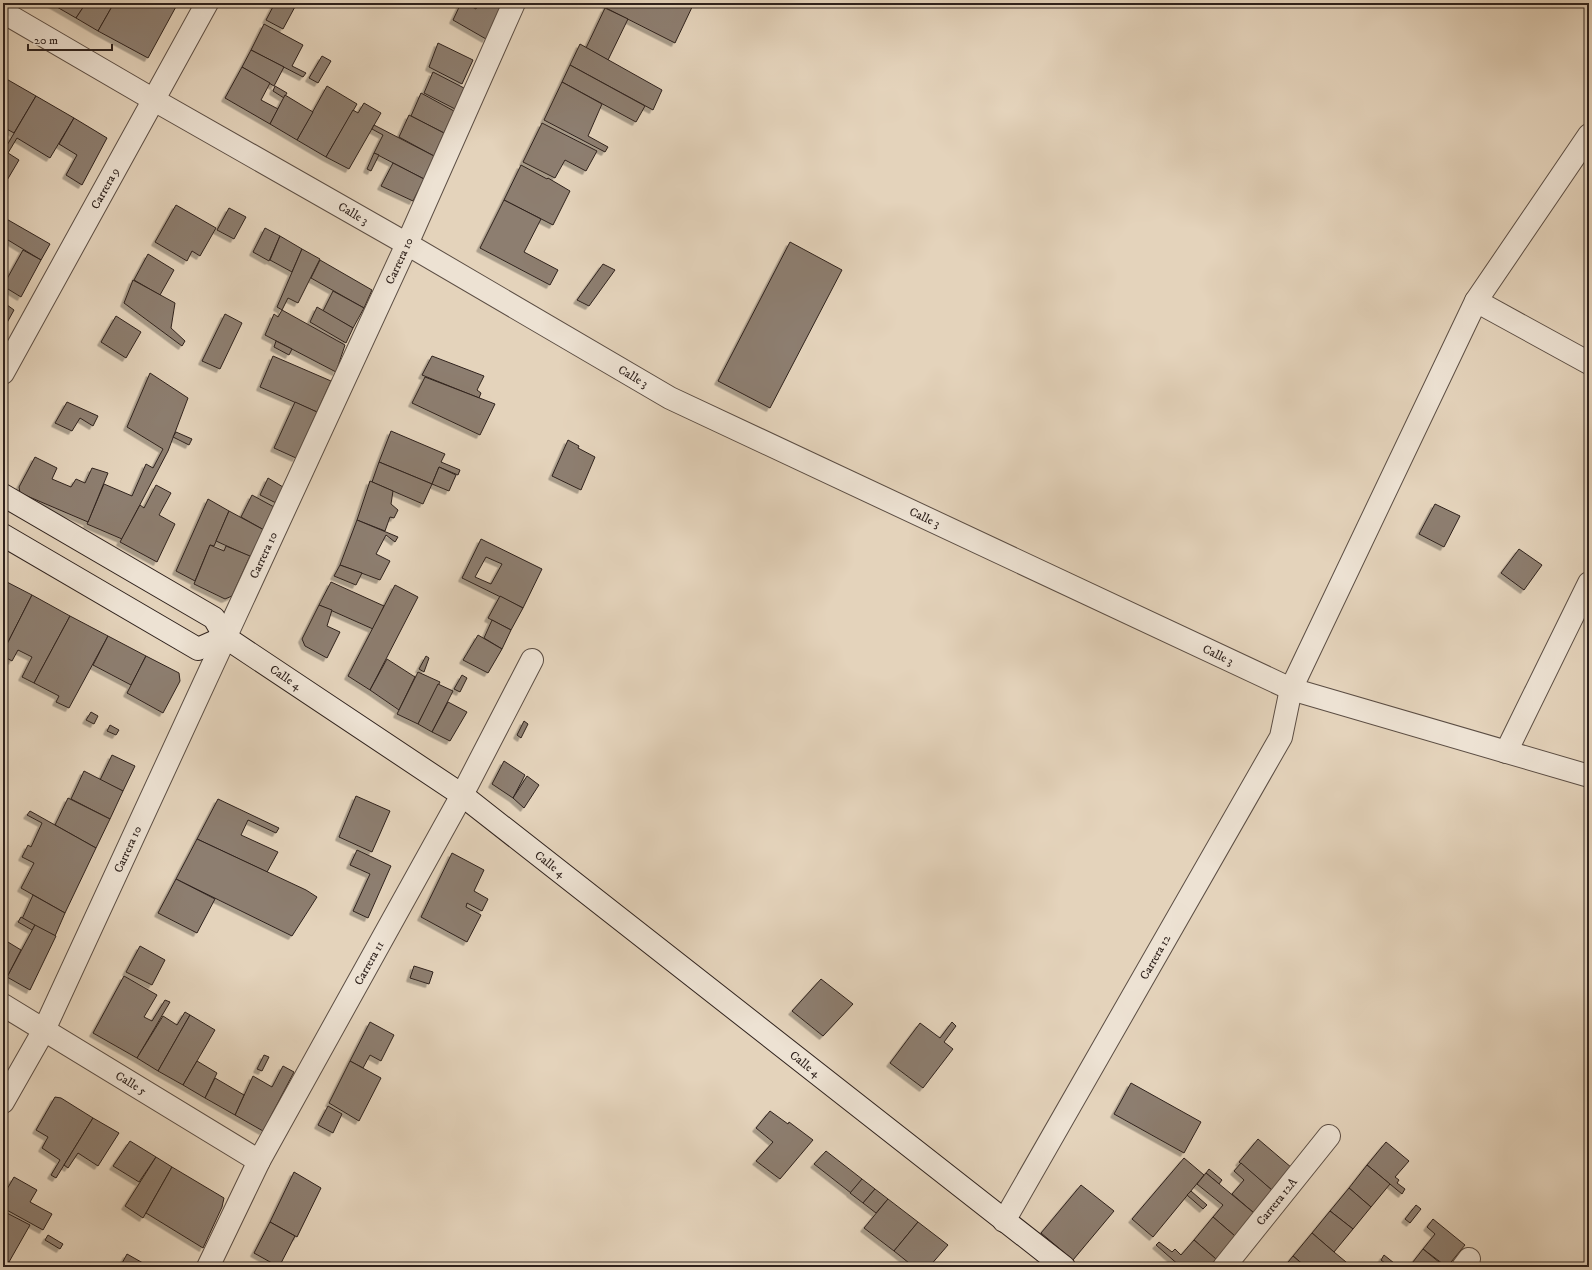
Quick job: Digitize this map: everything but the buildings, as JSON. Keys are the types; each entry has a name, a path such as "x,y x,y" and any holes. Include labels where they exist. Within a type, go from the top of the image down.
{"street":[{"name":"Carrera 9","path":"3,373 207,3"},
{"name":"Carrera 10","path":"3,1102 44,1030 407,244 514,3"},
{"name":"Calle 3","path":"3,12 407,244 670,398 1291,689 1589,776"},
{"name":"Carrera 12","path":"1004,1221 1281,737 1291,689 1476,301 1589,135"},
{"path":"1476,301 1589,363"},
{"path":"3,495 214,618 225,637 198,650 3,535"},
{"path":"1506,752 1589,584"},
{"name":"Calle 4","path":"225,637 462,795 1064,1267"},
{"name":"Carrera 11","path":"208,1267 260,1161 462,795 532,660"},
{"name":"Calle 5","path":"3,1006 260,1161"},
{"name":"Carrera 12A","path":"1224,1267 1329,1136"}]}
